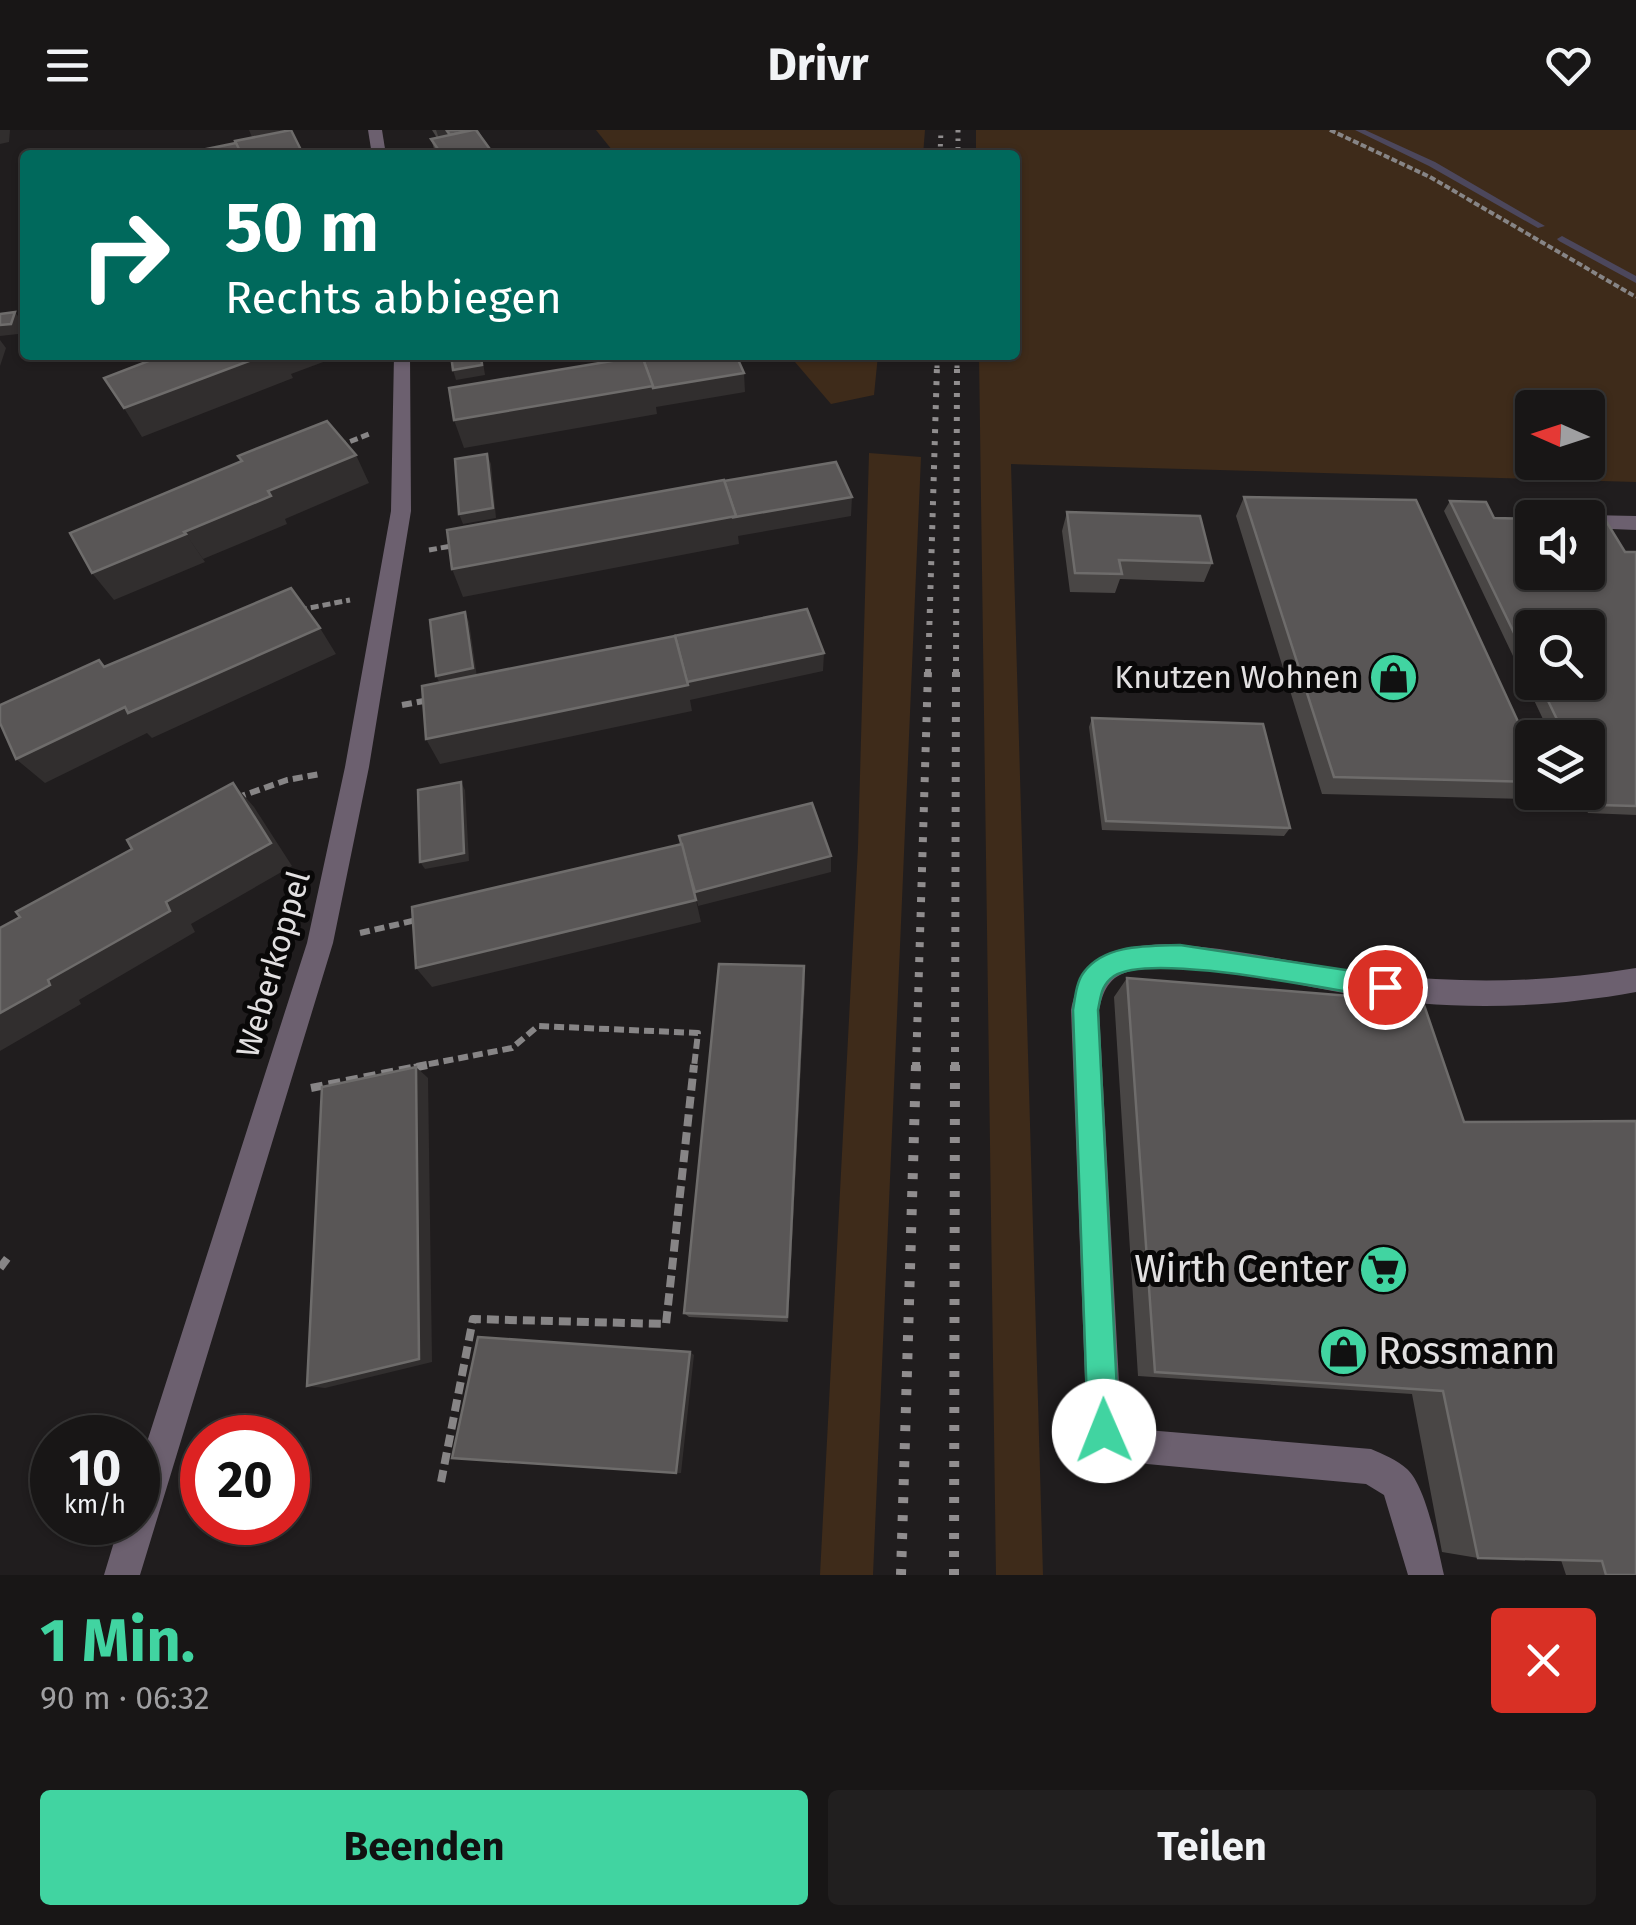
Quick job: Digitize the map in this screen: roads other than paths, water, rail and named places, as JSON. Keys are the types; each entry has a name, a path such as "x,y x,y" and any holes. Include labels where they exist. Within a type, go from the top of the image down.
{"street":[{"name":"Weberkoppel","path":"122,1575 320,943 357,767 401,511 402,360"},
{"path":"1605,522 1636,523"},
{"path":"1426,1575 1414,1523 1398,1483 1371,1467 1147,1447 1104,1431 1085,1010 1092,981 1109,966 1124,961 1180,956 1385,987 1548,992 1636,980"}],"waterway":[{"path":"1359,130 1432,164 1541,226"},
{"path":"1562,239 1636,280"}],"railway":[{"path":"940,150 941,130"},
{"path":"958,130 958,150"},
{"path":"937,360 937,365"},
{"path":"957,360 957,365"},
{"path":"928,673 937,365"},
{"path":"956,673 957,365"},
{"path":"916,1067 928,671"},
{"path":"955,1067 956,671"},
{"path":"901,1575 916,1065"},
{"path":"954,1575 955,1065"}],"place":[{"name":"Knutzen Wohnen","path":"1394,677"},
{"name":"Wirth Center","path":"1384,1269"},
{"name":"Rossmann","path":"1343,1351"}]}
